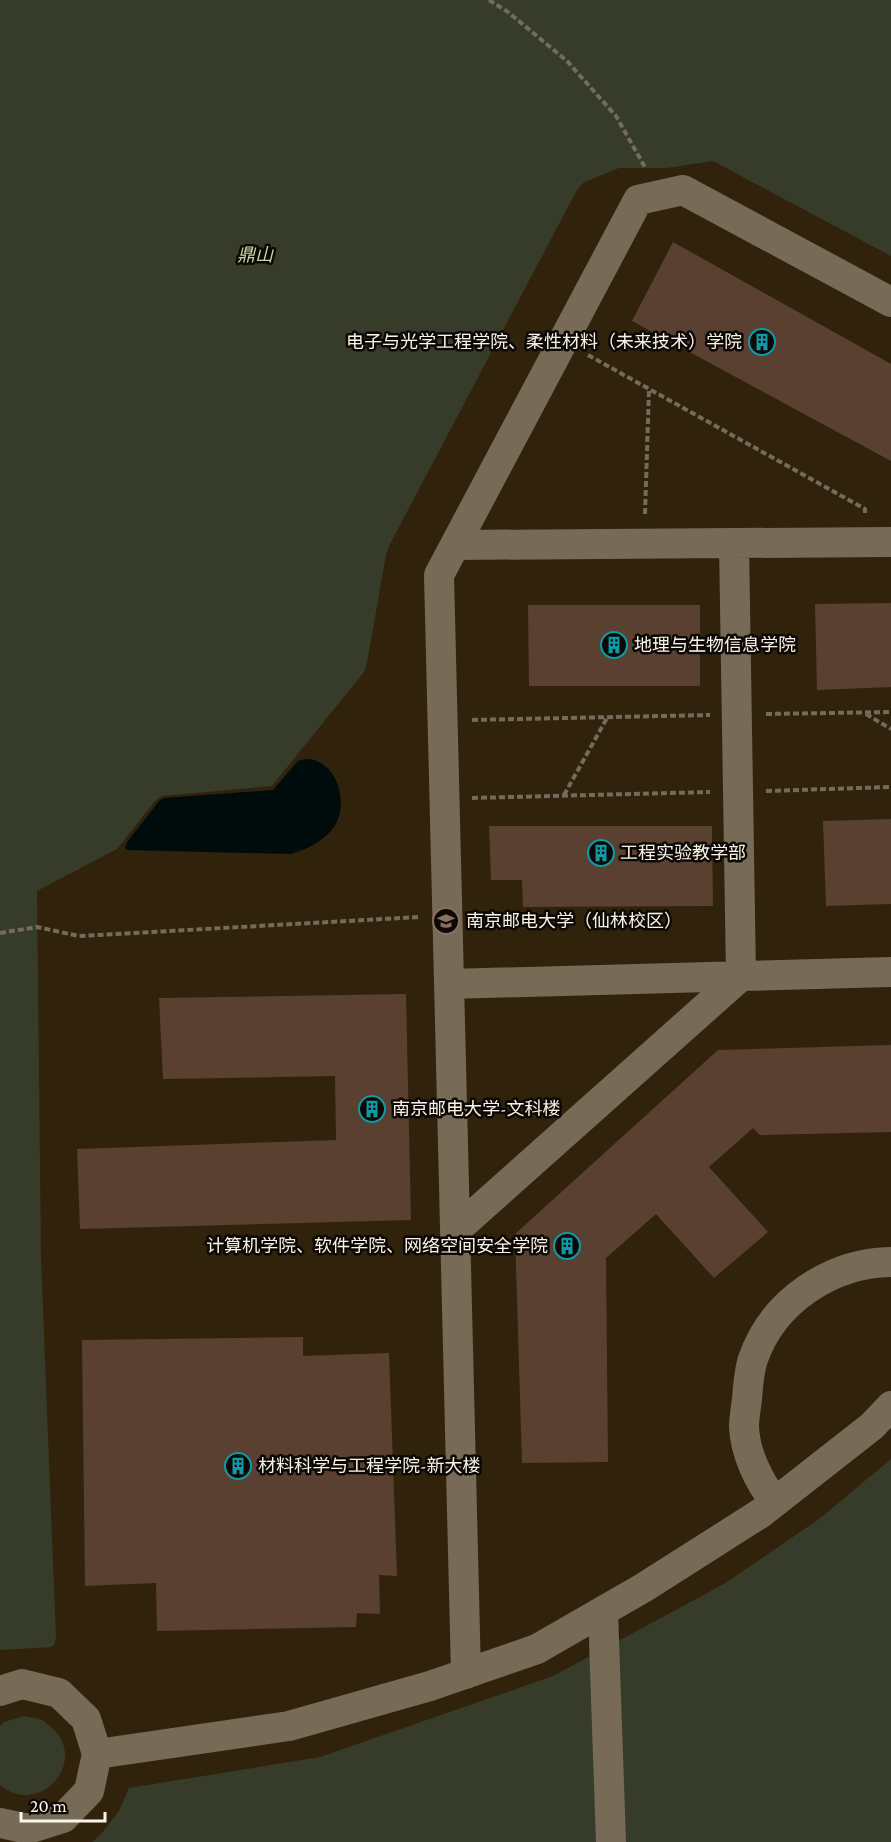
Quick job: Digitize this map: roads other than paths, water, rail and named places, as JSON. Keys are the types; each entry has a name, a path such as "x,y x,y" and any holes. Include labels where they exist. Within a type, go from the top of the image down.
{"lane":[{"path":"466,1674 439,575 638,201 683,190 891,302"},
{"path":"455,545 879,542"},
{"path":"456,1230 741,976 734,543"},
{"path":"449,984 891,972"},
{"path":"775,1502 765,1491 747,1449 744,1426 753,1359 764,1335 803,1291 832,1275 856,1267 891,1262"},
{"path":"97,1754 289,1726 430,1686 537,1649 643,1588 761,1513 872,1426 891,1406"},
{"path":"603,1611 611,1842"},
{"path":"0,1691 22,1684 59,1693 86,1719 97,1754 89,1791 63,1818 18,1831"}],"place":[{"name":"电子与光学工程学院、柔性材料（未来技术）学院","path":"762,342"},
{"name":"地理与生物信息学院","path":"614,645"},
{"name":"工程实验教学部","path":"601,853"},
{"name":"南京邮电大学（仙林校区）","path":"446,921"},
{"name":"南京邮电大学-文科楼","path":"372,1109"},
{"name":"计算机学院、软件学院、网络空间安全学院","path":"567,1246"},
{"name":"材料科学与工程学院-新大楼","path":"238,1466"}],"park label":[{"name":"鼎山","path":"255,255"}]}
